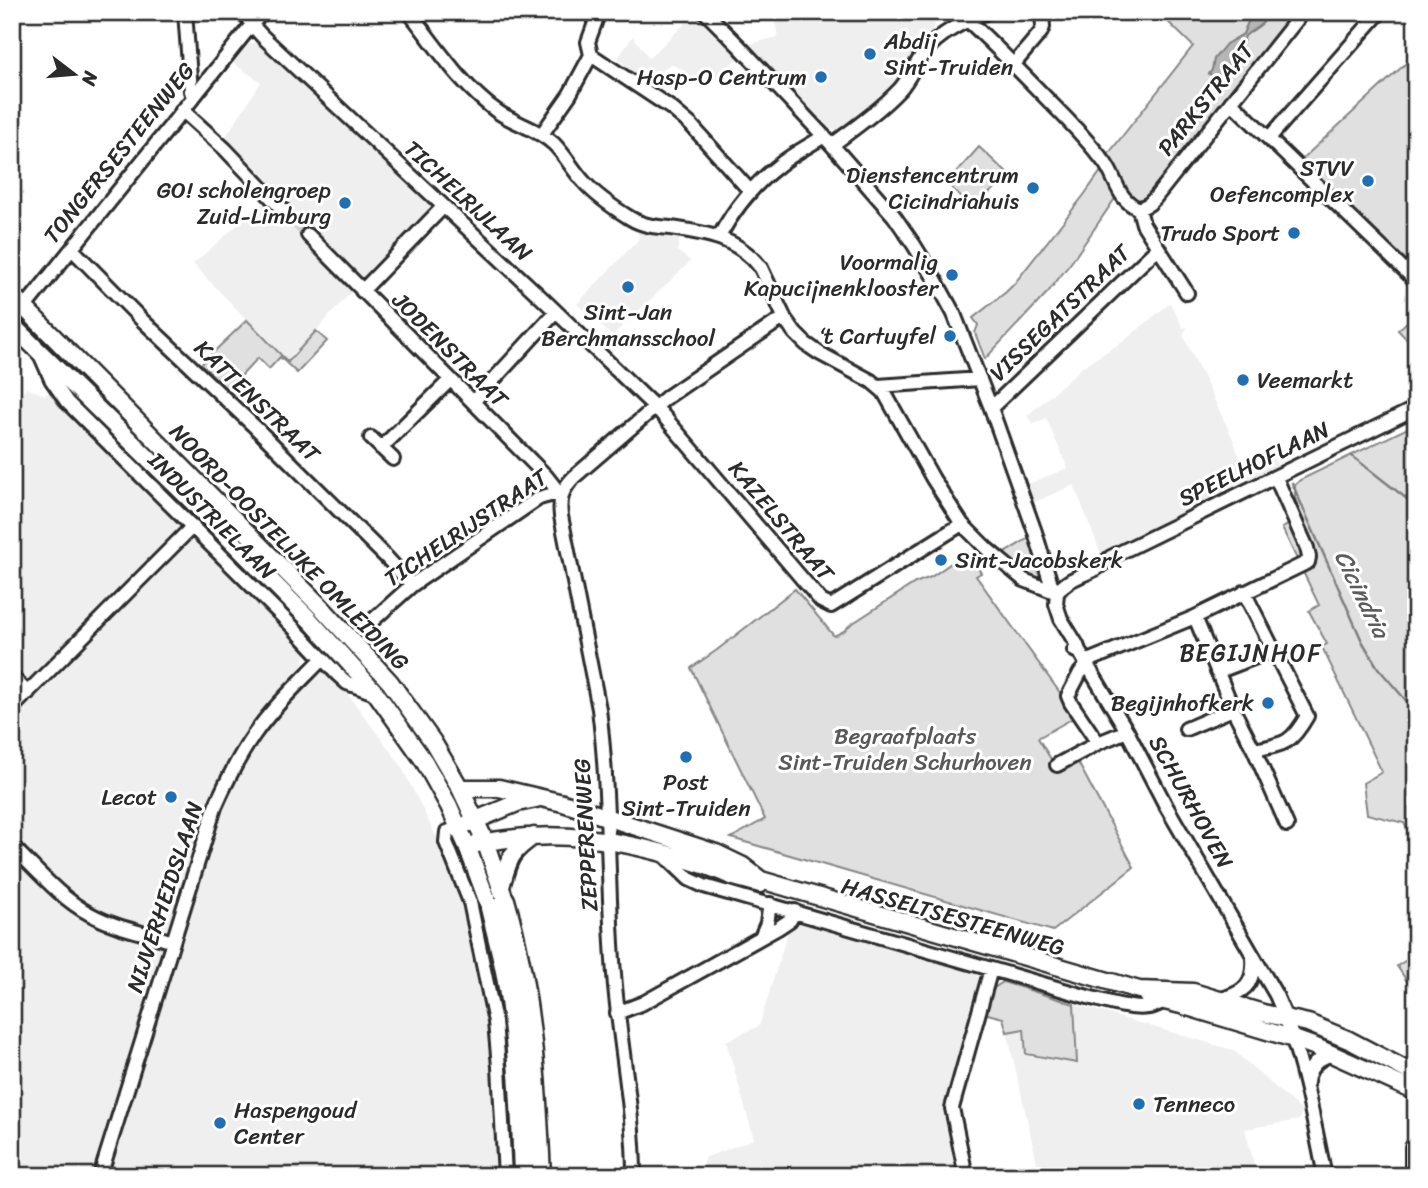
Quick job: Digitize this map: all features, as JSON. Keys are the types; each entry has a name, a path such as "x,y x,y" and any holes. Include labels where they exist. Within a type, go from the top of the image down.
{"highway":[{"path":"499,898 503,961 512,1016 521,1119 523,1176"},
{"path":"499,898 513,930 528,1005 541,1176"}],"main road":[{"name":"NOORD-OOSTELIJKE OMLEIDING","path":"12,295 360,648 390,682 421,725 460,788 485,841 499,898"},
{"name":"TONGERSESTEENWEG","path":"12,324 25,307"},
{"name":"NOORD-OOSTELIJKE OMLEIDING","path":"12,324 309,619 376,693 424,761 467,845 499,898"},
{"name":"HASSELTSESTEENWEG","path":"460,788 499,788 527,793 608,816 716,853 743,866 761,880 1139,990 1193,992 1308,1023 1349,1040 1416,1074"},
{"name":"HASSELTSESTEENWEG","path":"460,827 517,803 542,798"},
{"name":"HASSELTSESTEENWEG","path":"467,845 535,835 579,836 663,853 743,880 1294,1039 1416,1092"},
{"path":"499,898 506,868 513,853 535,835"}],"street":[{"path":"185,12 193,97"},
{"path":"239,12 248,29"},
{"name":"TICHELRIJLAAN","path":"244,12 248,29 443,206 655,407"},
{"name":"TONGERSESTEENWEG","path":"25,307 262,12"},
{"path":"409,12 474,92 499,113 542,134 554,144 584,183 617,210 650,226 701,232 719,237 756,261 794,333 806,344 884,392 962,524 1024,580 1052,589"},
{"path":"542,134 570,94 591,54 588,42 599,12"},
{"name":"SCHURHOVEN","path":"705,12 828,140 894,216 954,314 992,408 1033,527 1052,589 1049,605 1056,624 1084,660 1127,731 1166,806 1276,995 1294,1039 1325,1176"},
{"path":"719,237 733,212 750,191 778,165 867,120 902,87 932,43 964,16 988,12"},
{"path":"1014,64 1044,27 1042,12"},
{"name":"PARKSTRAAT","path":"1139,209 1155,198 1303,12"},
{"path":"1269,138 1380,12"},
{"name":"VISSEGATSTRAAT","path":"964,16 1087,141 1105,164 1121,195 1129,204 1139,209 1143,224 1187,293"},
{"path":"591,54 671,108 691,125 750,191"},
{"path":"1231,102 1416,281"},
{"path":"182,110 225,149 284,211"},
{"path":"362,291 443,206"},
{"name":"JODENSTRAAT","path":"308,236 546,476 561,495"},
{"name":"VISSEGATSTRAAT","path":"992,408 1158,248"},
{"name":"KATTENSTRAAT","path":"72,249 331,502 412,585"},
{"path":"473,402 556,312"},
{"name":"TICHELRIJSTRAAT","path":"372,621 412,585 540,498 561,495 574,477 667,397 785,319"},
{"name":"INDUSTRIELAAN","path":"38,349 51,379 67,402 347,683 376,693"},
{"path":"878,386 980,379"},
{"path":"381,448 450,380"},
{"name":"KAZELSTRAAT","path":"655,407 821,601 831,606 962,524"},
{"name":"SPEELHOFLAAN","path":"1052,589 1060,589 1111,557 1416,408"},
{"path":"371,438 393,459"},
{"path":"1098,743 1068,696 1084,660 1195,617 1308,562 1307,548 1276,478"},
{"name":"ZEPPERENWEG","path":"561,495 561,516 599,709 608,816 617,1013 634,1176"},
{"path":"12,708 193,526"},
{"path":"1244,592 1307,716 1297,733 1287,741 1254,750"},
{"path":"1195,617 1233,709 1287,825"},
{"path":"1217,672 1274,650"},
{"name":"NIJVERHEIDSLAAN","path":"100,1176 215,807 225,784 265,720 322,659"},
{"path":"12,677 28,693"},
{"path":"1186,729 1233,709"},
{"path":"1057,765 1127,731"},
{"path":"460,827 447,832 446,842 470,902 495,1022 505,1176"},
{"path":"12,846 82,909 105,921 173,942"},
{"path":"663,853 689,879 704,886 1088,997 1136,1008 1151,1008 1163,1001"},
{"path":"761,937 767,923 770,904"},
{"path":"617,1013 643,1003 778,928 790,920 795,911"},
{"path":"1218,1000 1237,994 1248,985 1253,975 1252,954"},
{"path":"966,1176 951,1108 991,969"},
{"path":"1307,1094 1307,1077 1313,1065 1333,1054"},
{"path":"1412,1147 1414,1176"}],"shaded area":[{"name":"Hasp-O Centrum","path":"697,12 739,57 704,88 682,69 670,64 645,85 620,71 625,65 618,58 633,36 649,58"},
{"name":"Hasp-O Centrum","path":"779,12 933,12 935,25 900,81 858,119 838,130 824,128 745,45 778,37 774,18 779,17"},
{"path":"1252,12 1270,12 1262,23 1245,36 1240,52 1228,72 1215,77 1209,74 1214,59 1226,44 1243,34"},
{"name":"GO! scholengroep Zuid-Limburg","path":"256,42 429,205 428,214 352,291 288,362 193,264 267,199 223,141 261,82 233,63 249,44"},
{"name":"Sint-Jan Berchmansschool","path":"638,232 680,237 677,251 691,261 612,336 577,304 639,239"},
{"path":"1170,303 1183,328 1188,327 1183,335 1240,459 1244,457 1246,460 1270,449 1279,468 1101,554 1074,485 1030,504 1023,486 1068,468 1046,418 1034,424 1027,416 1085,365 1124,341"},
{"path":"26,388 45,395 49,392 306,649 304,663 261,710 215,788 197,835 90,1176 12,1176 12,407"},
{"path":"316,673 326,673 346,692 400,764 452,871 474,948 494,1067 499,1176 105,1176 215,822 242,762 277,713"},
{"path":"797,921 974,971 979,978 981,986 948,1101 962,1176 704,1176 704,1158 754,1139 726,1041 759,1026 790,925"},
{"path":"1074,1004 1233,1050 1302,1111 1299,1120 1245,1129 1257,1176 1040,1176 1007,1032 1024,1029 1077,1063"}],"green space":[{"path":"1158,12 1299,12 1151,196 1141,203 1125,190 1106,157 1193,46"},
{"name":"STVV Oefencomplex","path":"1416,54 1416,272 1299,162"},
{"path":"979,147 1009,175 972,209 947,183"},
{"path":"1101,171 1118,194 1048,292 985,359 975,333 978,325 973,318 1014,284"},
{"path":"1416,314 1416,349 1398,330"},
{"path":"247,320 288,362 316,331 327,341 297,373 280,357 269,369 258,358 240,377 249,385 236,398 201,364"},
{"path":"1416,424 1416,847 1404,823 1367,814 1363,783 1382,772 1322,647 1327,644 1309,611 1319,605 1282,528 1302,518 1295,498 1295,485 1300,480"},
{"path":"1032,536 1044,576 1041,582 1031,580 1003,554"},
{"name":"Begraafplaats Sint-Truiden Schurhoven","path":"967,552 981,573 976,576 1075,717 1038,738 1054,764 1073,753 1134,867 1053,931 731,838 765,819 691,668 795,589 834,636"},
{"path":"1416,954 1416,995 1397,966"},
{"path":"1003,982 1074,1004 1077,1063 1026,1054 1024,1029 1007,1032 1003,1018 984,1013 994,988"}],"waterway":[{"path":"1352,456 1416,506"},
{"name":"Cicindria","path":"1292,483 1362,641 1378,668 1416,712"}],"tunnel":[{"path":"284,211 308,235"}],"place":[{"name":"Abdij Sint-Truiden","path":"870,54"},
{"name":"Hasp-O Centrum","path":"821,77"},
{"name":"STVV Oefencomplex","path":"1368,181"},
{"name":"Dienstencentrum Cicindriahuis","path":"1033,188"},
{"name":"GO! scholengroep Zuid-Limburg","path":"345,203"},
{"name":"Trudo Sport","path":"1294,233"},
{"name":"Voormalig Kapucijnenklooster","path":"952,275"},
{"name":"Sint-Jan Berchmansschool","path":"628,287"},
{"name":"‘t Cartuyfel","path":"950,336"},
{"name":"Veemarkt","path":"1243,380"},
{"name":"Sint-Jacobskerk","path":"941,560"},
{"name":"Begijnhofkerk","path":"1268,703"},
{"name":"Post Sint-Truiden","path":"686,757"},
{"name":"Lecot","path":"171,797"},
{"name":"Tenneco","path":"1139,1104"},
{"name":"Haspengoud Center","path":"220,1123"}],"district":[{"name":"BEGIJNHOF","path":"1251,653"}]}
